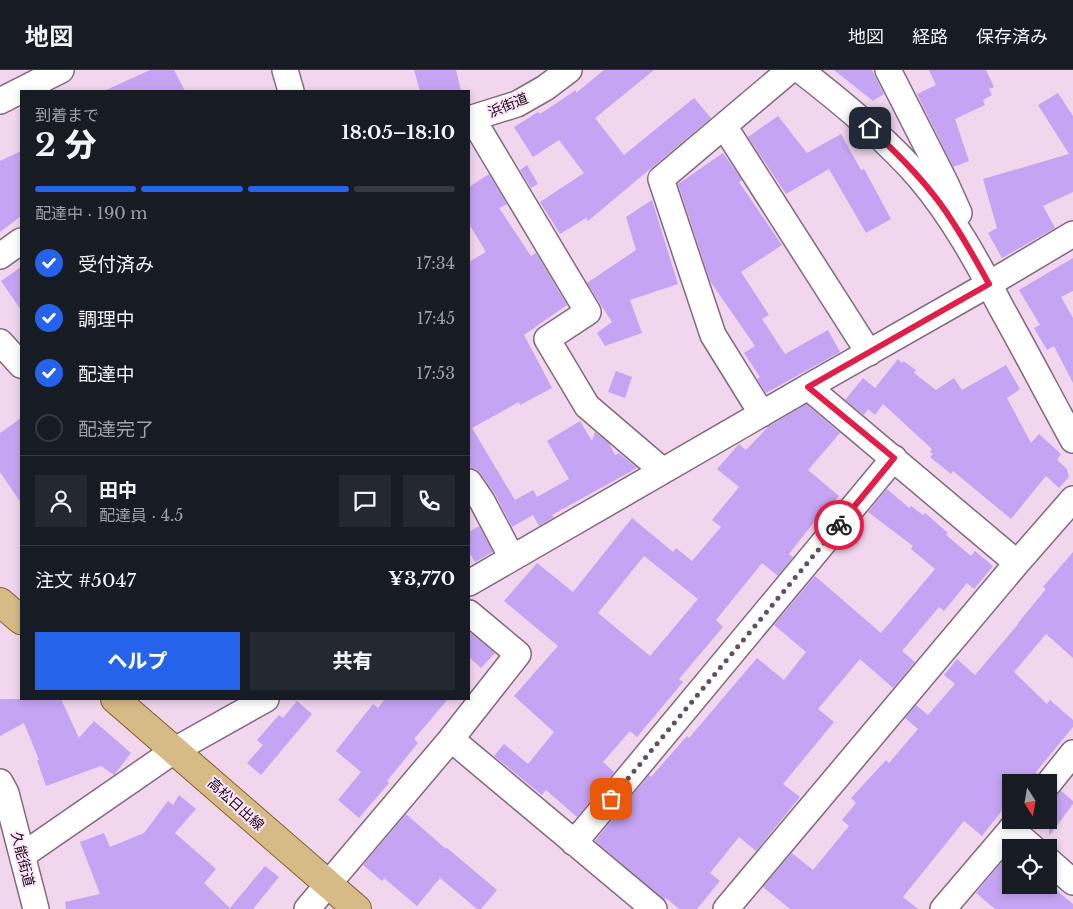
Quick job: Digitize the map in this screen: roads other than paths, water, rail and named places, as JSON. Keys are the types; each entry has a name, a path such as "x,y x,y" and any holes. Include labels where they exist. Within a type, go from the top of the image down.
{"main road":[{"path":"0,602 20,619"},
{"name":"高松日出線","path":"116,700 176,750 356,909"}],"street":[{"path":"22,90 61,70"},
{"path":"284,70 291,90"},
{"name":"浜街道","path":"470,118 518,104 545,88 569,70"},
{"path":"762,414 713,335 661,179 790,70"},
{"path":"800,70 846,105 895,151 919,177 954,223 1073,440"},
{"path":"888,70 963,220 985,277"},
{"path":"0,101 20,91"},
{"path":"470,118 588,312 547,339 587,406 663,470"},
{"path":"724,126 868,353"},
{"path":"470,582 868,353 985,277 1073,234"},
{"path":"0,256 20,242"},
{"path":"0,342 20,364"},
{"path":"808,387 1017,563"},
{"path":"574,843 894,458"},
{"path":"470,483 482,501 512,558"},
{"path":"726,909 1073,499"},
{"path":"307,909 451,739 518,654 470,613"},
{"path":"23,855 176,750 264,700"},
{"path":"451,739 654,909"},
{"path":"1056,774 1073,753"},
{"name":"久能街道","path":"0,782 6,793 36,909"},
{"path":"943,909 1012,829"},
{"path":"1018,829 1026,839"},
{"path":"1057,868 1073,882"}]}
